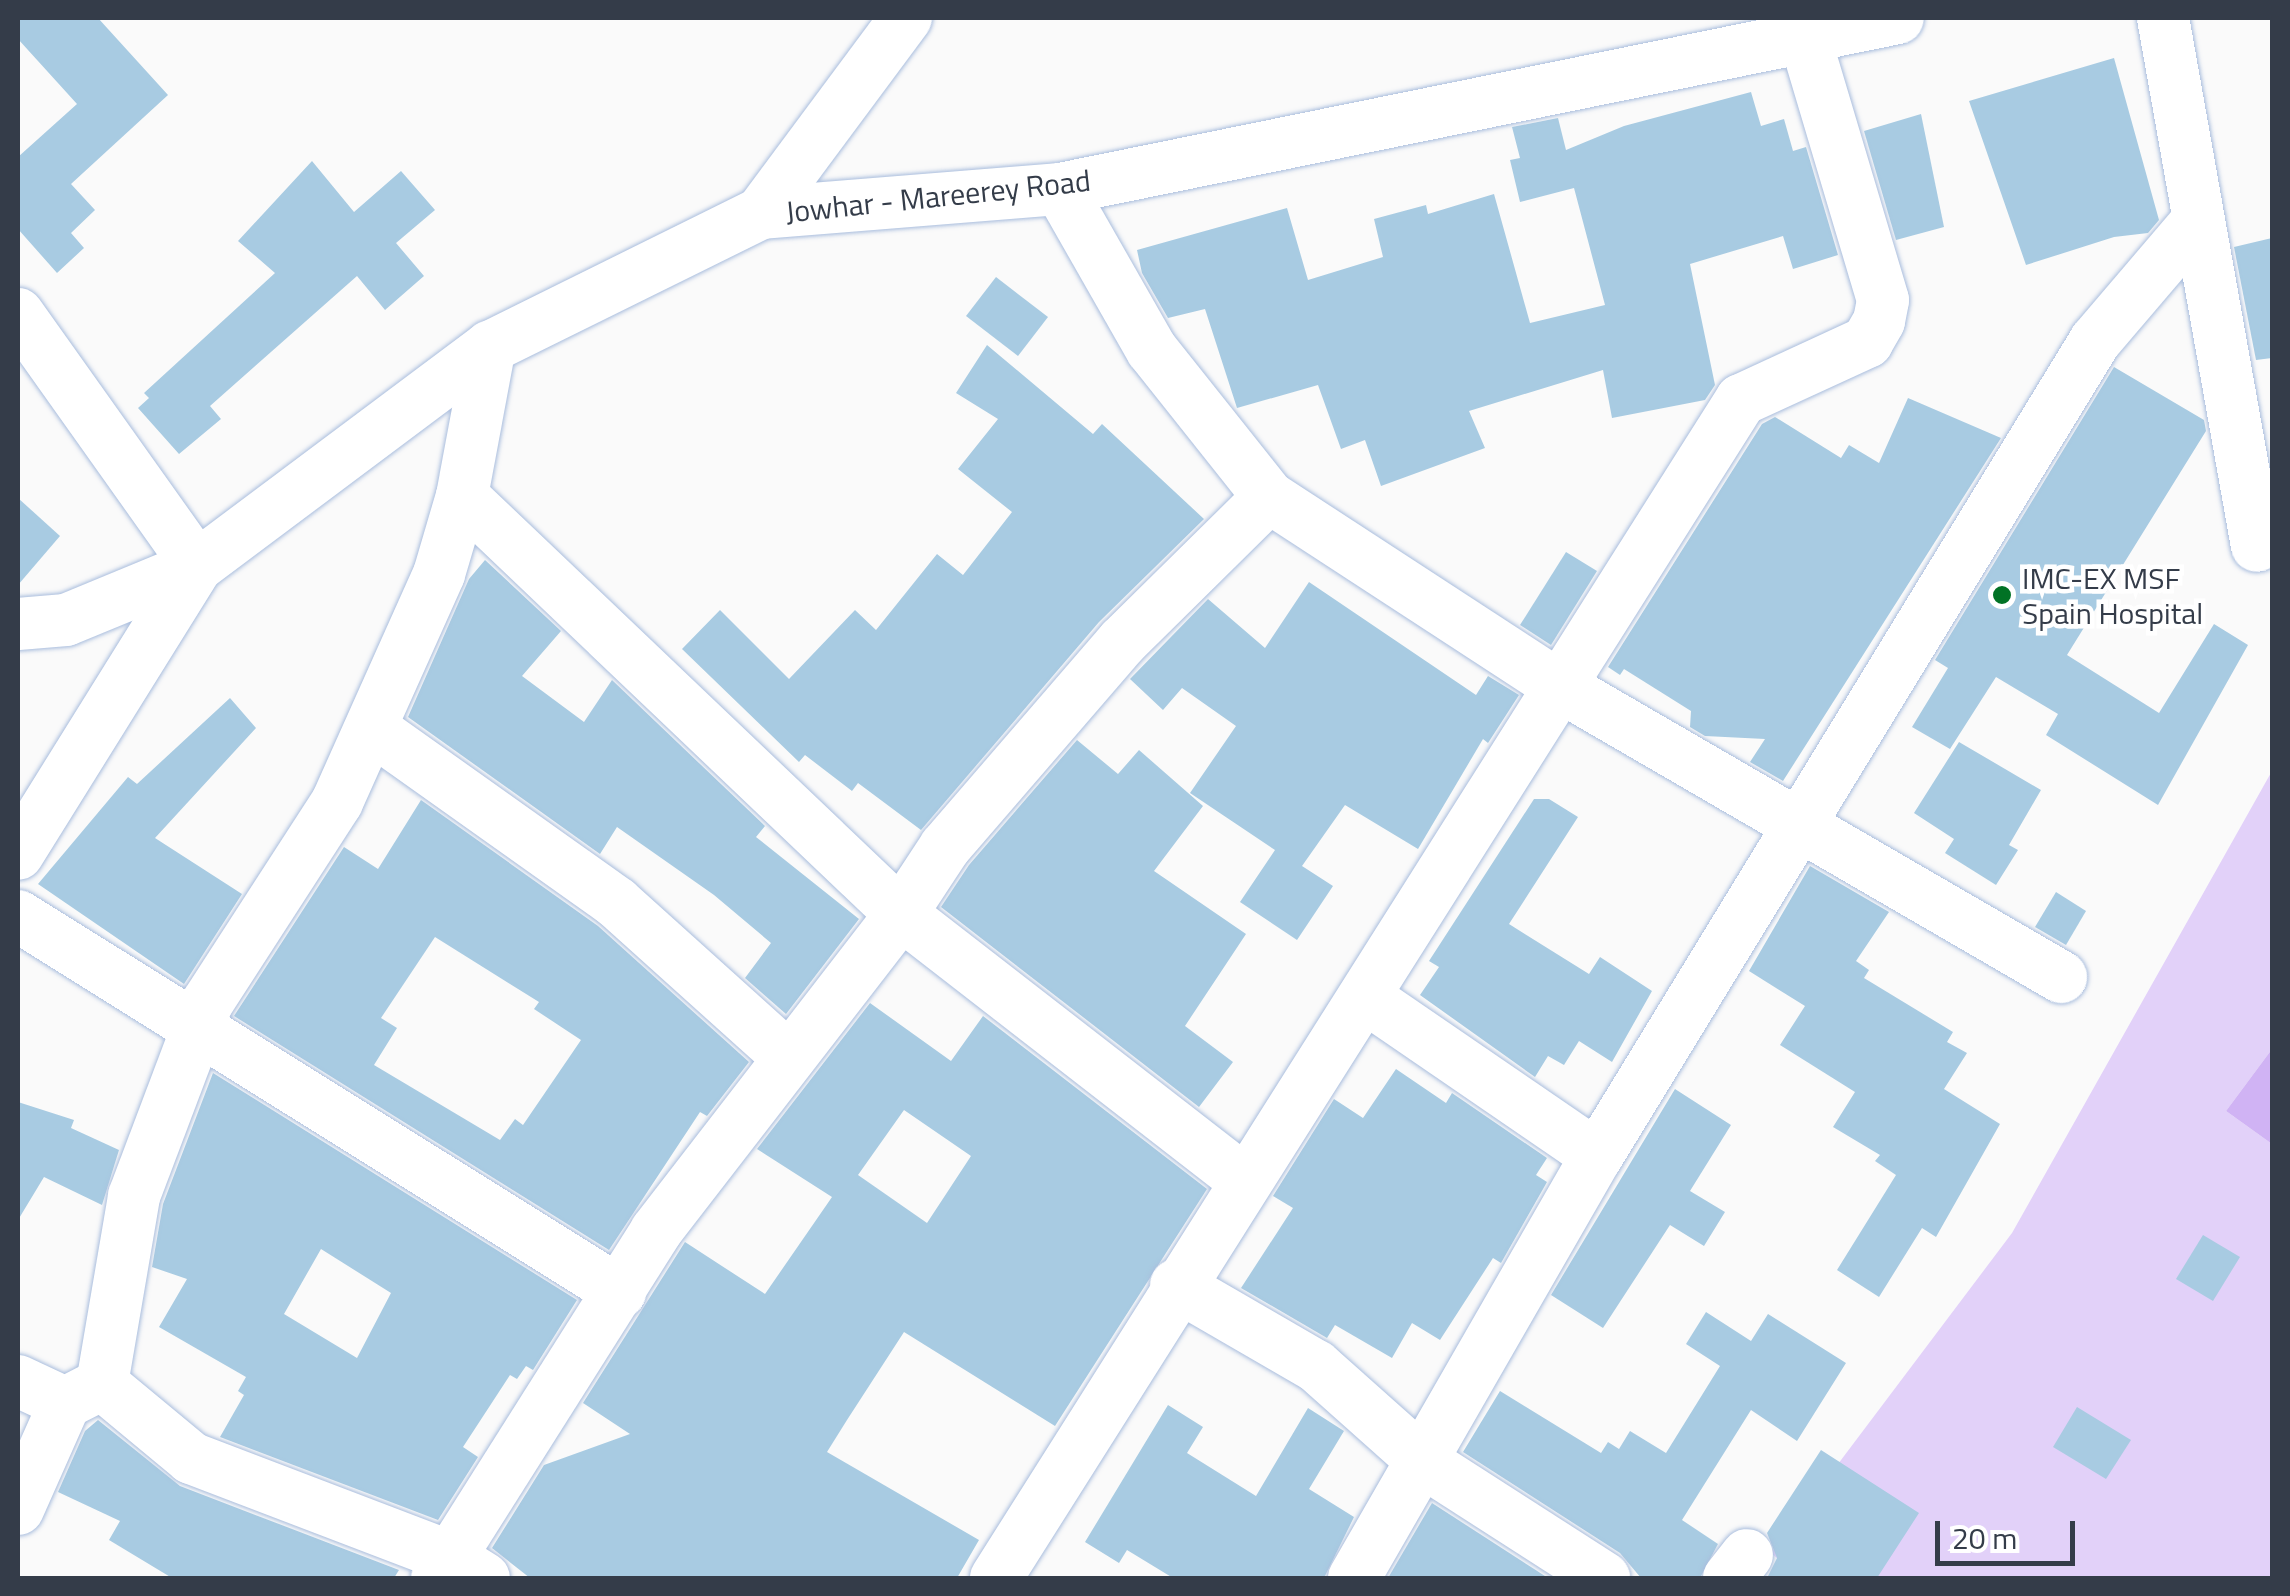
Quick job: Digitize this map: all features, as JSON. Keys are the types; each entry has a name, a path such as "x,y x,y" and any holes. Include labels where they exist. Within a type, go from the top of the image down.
{"street":[{"path":"761,212 906,18"},
{"name":"Jowhar - Mareerey Road","path":"18,624 66,620 198,566 490,348 761,212 1060,189 1898,18"},
{"path":"2163,18 2195,224 2257,546"},
{"path":"996,1578 1176,1285 1365,997 1556,684 1741,400 1867,342 1879,321 1883,300 1805,38"},
{"path":"1060,189 1152,350 1269,497 1556,684 2061,977"},
{"path":"1354,1578 1425,1463 1597,1156 2095,341 2195,224"},
{"path":"18,314 198,566 18,854"},
{"path":"18,1509 84,1394 134,1196 199,1025 224,973 337,802 439,574 462,496 490,348"},
{"path":"462,496 900,914 1244,1180"},
{"path":"18,1381 84,1394 191,1458 457,1571 656,1232 788,1057 998,782 1122,642 1269,497"},
{"path":"370,728 617,903 788,1057"},
{"path":"18,916 199,1025 620,1292"},
{"path":"1365,997 1597,1156"},
{"path":"1176,1285 1316,1366 1425,1463 1604,1578"}],"shaded area":[{"path":"2272,771 2272,1049 2226,1111 2272,1144 2272,1578 1800,1578 1771,1553 2012,1233"},
{"path":"2272,1049 2272,1144 2226,1111"}],"building":[{"path":"18,18 98,18 168,95 71,184 95,210 71,233 84,248 57,273 18,229 18,157 77,104 18,39"},
{"path":"2114,58 2159,220 2148,233 2114,237 2026,265 1969,101"},
{"path":"1751,92 1761,126 1784,119 1793,151 1806,147 1838,255 1793,269 1783,236 1690,264 1715,385 1705,400 1612,418 1603,370 1469,411 1485,448 1381,486 1365,440 1341,449 1318,385 1237,408 1205,309 1168,318 1142,273 1137,250 1287,208 1308,280 1383,257 1374,219 1426,205 1428,214 1494,194 1530,323 1605,305 1574,188 1520,202 1510,160 1520,158 1512,127 1558,118 1566,150 1624,126"},
{"path":"1921,114 1944,227 1896,240 1864,131"},
{"path":"312,161 354,212 401,171 435,210 396,243 424,276 385,310 357,276 210,406 221,419 179,454 138,408 149,398 144,393 275,273 238,241"},
{"path":"2272,238 2272,358 2256,360 2234,247"},
{"path":"996,277 1048,317 1018,356 966,316"},
{"path":"987,345 1093,434 1102,424 1204,519 1099,622 921,830 858,783 852,791 805,755 799,762 682,649 720,610 789,679 855,610 876,630 937,554 963,575 1012,512 958,469 998,419 956,393"},
{"path":"2114,367 2204,420 2206,431 2067,655 2159,713 2214,624 2248,645 2158,805 2046,735 2058,714 1996,677 1950,749 1912,727 1948,668 1935,660"},
{"path":"1908,398 2001,438 1783,781 1750,762 1765,739 1705,736 1690,727 1691,711 1624,669 1620,675 1608,667 1762,424 1775,417 1841,458 1849,445 1879,463"},
{"path":"18,498 60,536 18,585"},
{"path":"1566,552 1597,571 1551,645 1520,625"},
{"path":"485,560 561,631 522,676 584,722 612,680 765,826 756,837 859,919 786,1014 745,978 771,943 714,895 617,827 600,854 408,717 469,579"},
{"path":"1309,582 1476,695 1488,676 1519,695 1488,743 1483,739 1418,849 1345,805 1302,866 1333,886 1297,940 1240,902 1275,850 1190,793 1236,726 1182,688 1163,710 1130,679 1208,599 1265,648"},
{"path":"230,698 256,728 155,838 242,894 184,984 38,884 128,777 137,784"},
{"path":"1077,740 1118,774 1139,750 1203,806 1154,871 1246,934 1185,1026 1233,1062 1199,1107 941,907 969,865"},
{"path":"1959,742 2041,790 2009,845 2018,850 1996,885 1945,853 1954,839 1914,813"},
{"path":"1534,799 1549,799 1578,817 1509,924 1589,974 1600,957 1652,991 1612,1062 1579,1041 1564,1065 1548,1056 1535,1077 1420,995 1439,967 1429,961"},
{"path":"421,800 598,926 749,1062 707,1116 700,1112 609,1250 234,1016 344,847 378,869","holes":["435,937 539,1002 534,1009 581,1040 523,1125 515,1119 500,1140 374,1065 397,1028 381,1018"]},
{"path":"1810,866 1889,912 1856,961 1869,970 1864,978 1953,1032 1947,1042 1967,1053 1944,1089 2000,1124 1936,1237 1922,1228 1879,1297 1837,1270 1896,1175 1875,1161 1880,1155 1833,1127 1855,1092 1780,1045 1805,1006 1749,971"},
{"path":"2056,892 2086,911 2066,945 2035,927"},
{"path":"870,1003 951,1061 983,1016 1207,1189 1055,1426 904,1332 847,1420 827,1452 979,1540 957,1578 530,1578 492,1548 544,1465 630,1434 583,1403 685,1242 765,1294 832,1197 757,1149","holes":["904,1110 971,1156 927,1223 858,1175"]},
{"path":"1396,1069 1446,1103 1452,1093 1547,1158 1536,1175 1547,1182 1501,1263 1493,1258 1440,1340 1412,1323 1392,1358 1335,1325 1327,1338 1241,1288 1293,1208 1273,1196 1334,1099 1363,1118"},
{"path":"213,1073 577,1300 533,1370 526,1366 517,1379 510,1375 463,1447 478,1457 438,1520 220,1437 244,1395 238,1391 246,1377 159,1327 187,1279 152,1267 163,1204","holes":["321,1249 391,1293 357,1358 284,1314"]},
{"path":"1675,1089 1731,1125 1690,1191 1725,1212 1704,1246 1670,1225 1603,1328 1551,1295"},
{"path":"18,1102 74,1120 71,1128 119,1150 102,1205 44,1177 18,1220"},
{"path":"2203,1235 2240,1257 2213,1301 2176,1279"},
{"path":"1706,1312 1751,1341 1768,1314 1846,1363 1797,1441 1751,1410 1682,1520 1718,1544 1700,1578 1641,1578 1620,1553 1463,1452 1500,1391 1601,1453 1608,1442 1619,1449 1630,1431 1666,1453 1720,1366 1686,1344"},
{"path":"1168,1405 1203,1427 1187,1453 1256,1496 1308,1408 1344,1431 1309,1489 1354,1517 1324,1578 1173,1578 1127,1550 1119,1563 1085,1542"},
{"path":"2077,1407 2131,1440 2106,1479 2053,1447"},
{"path":"98,1420 180,1486 399,1570 394,1578 172,1578 109,1540 120,1521 58,1492 85,1431"},
{"path":"1821,1450 1919,1513 1877,1578 1767,1578 1777,1558 1767,1533"},
{"path":"1432,1503 1545,1576 1388,1578"}],"place":[{"name":"IMC-EX MSF Spain Hospital","path":"2002,595"}]}
